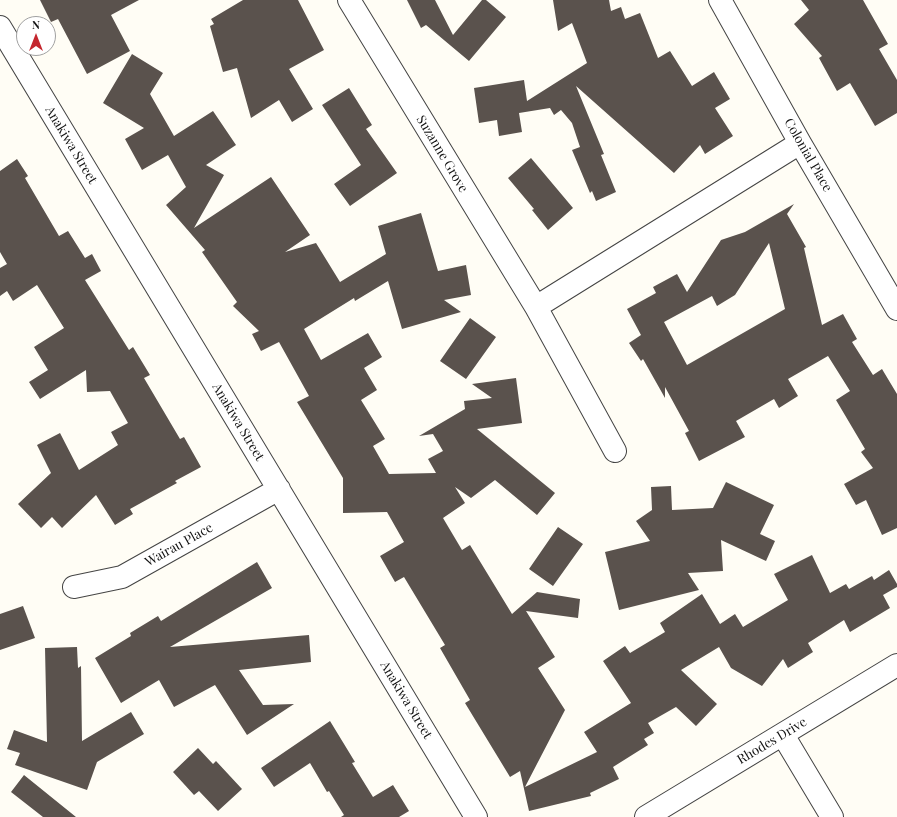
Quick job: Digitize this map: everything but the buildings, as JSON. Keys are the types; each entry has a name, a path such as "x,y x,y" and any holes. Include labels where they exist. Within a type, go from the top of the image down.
{"street":[{"name":"Suzanne Grove","path":"349,0 536,307 615,451"},
{"name":"Colonial Place","path":"720,0 800,143 897,309"},
{"name":"Anakiwa Street","path":"0,27 476,817"},
{"path":"536,307 800,143"},
{"name":"Wairau Place","path":"74,587 122,578 279,489"},
{"name":"Rhodes Drive","path":"646,817 897,665"},
{"path":"783,735 832,817"}]}
